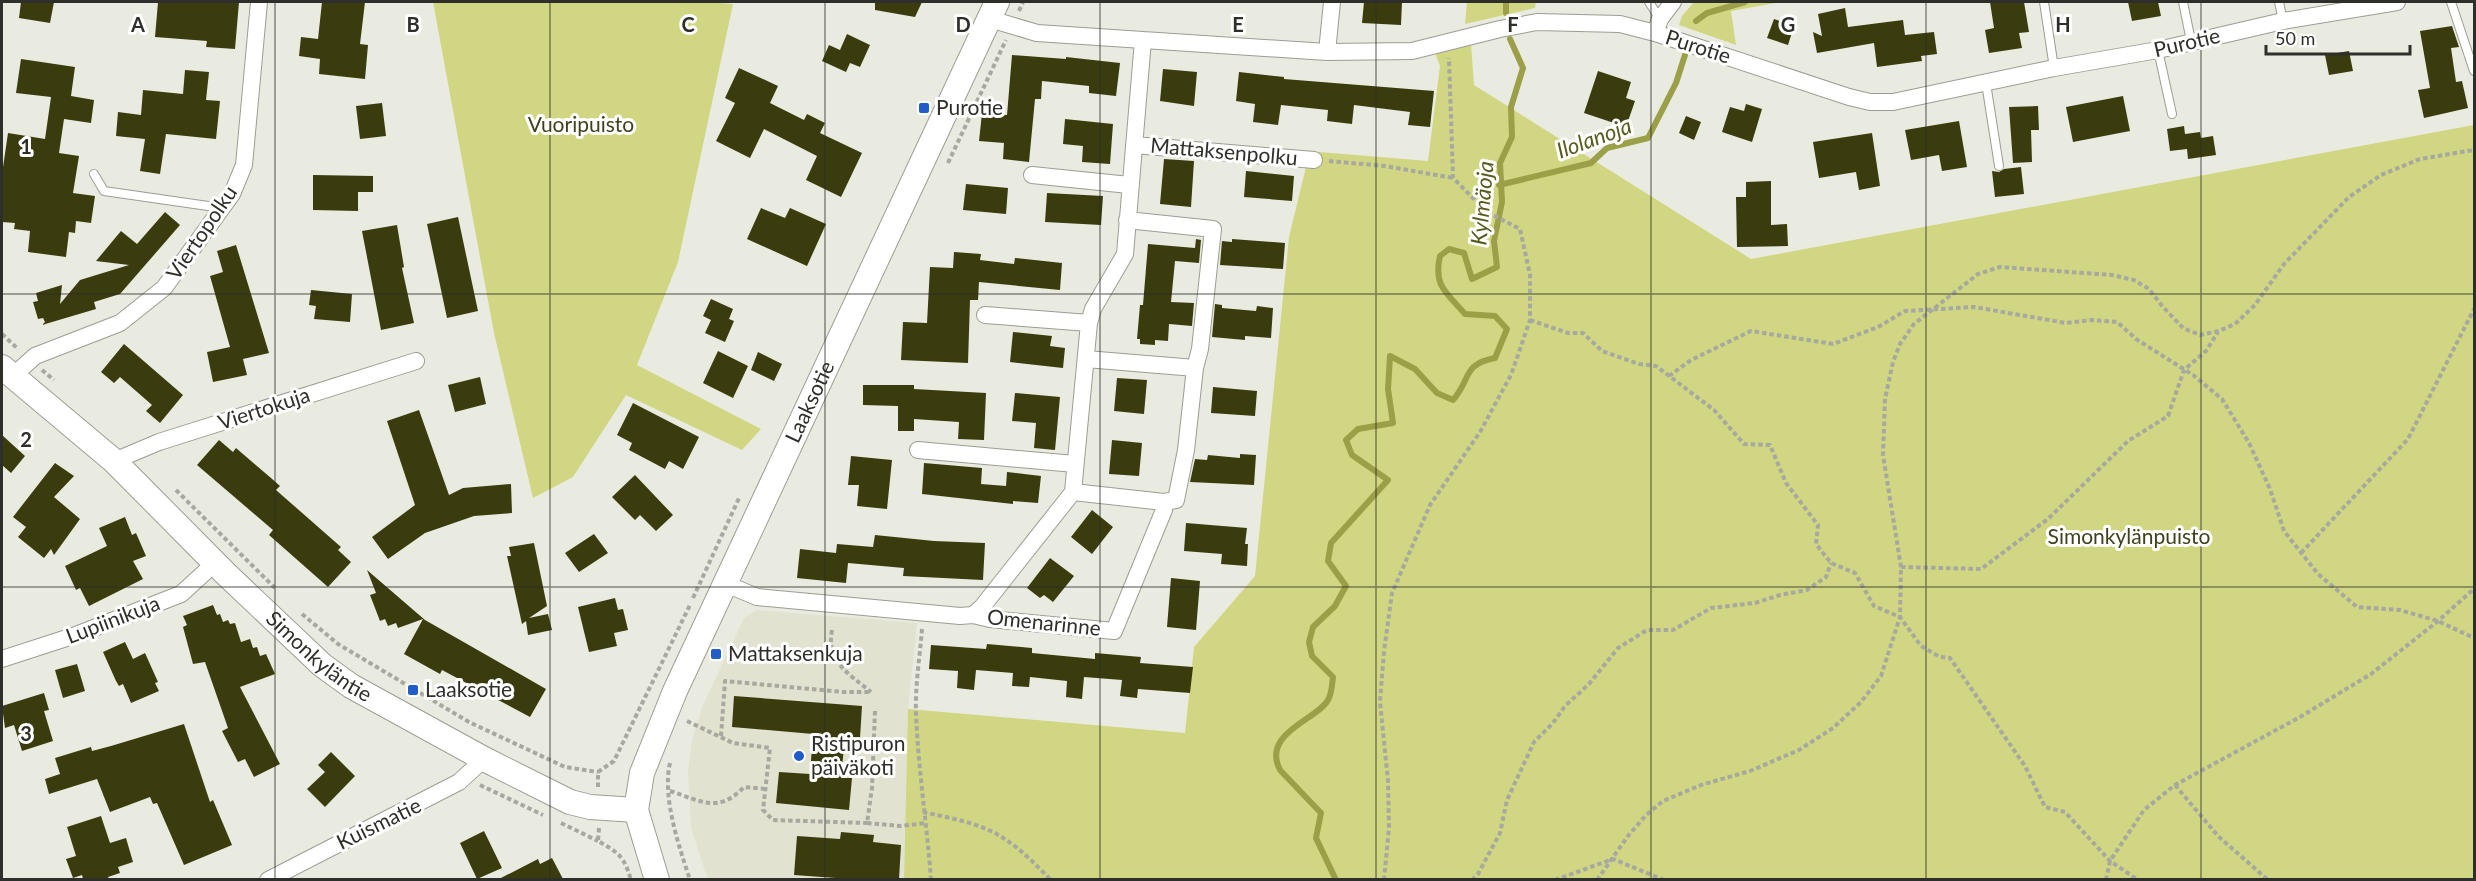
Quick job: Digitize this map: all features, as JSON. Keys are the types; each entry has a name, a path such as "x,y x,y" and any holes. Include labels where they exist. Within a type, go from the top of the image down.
{"main road":[{"name":"Laaksotie","path":"636,810 642,773 675,691 1000,16"},
{"name":"Simonkyläntie","path":"7,372 114,461 215,563 322,665 351,686 484,759 570,802 590,807 636,810"},
{"path":"636,810 657,879"}],"street":[{"name":"Viertopolku","path":"7,372 120,323 164,288 232,194 244,165 259,2"},
{"path":"1327,52 1332,2"},
{"path":"1657,26 1673,2"},
{"name":"Purotie","path":"1000,16 1037,33 1327,52 1413,51 1537,22 1657,26 1870,102 1893,102 2054,68 2158,50 2283,21 2397,2"},
{"path":"726,584 758,597 924,613 973,615 982,607 1073,492 1089,323 1093,309 1125,254 1129,184 1143,40"},
{"name":"Mattaksenpolku","path":"1134,145 1314,160"},
{"path":"1032,175 1129,184"},
{"path":"1073,492 1164,502 1176,500 1186,450 1213,229 1127,220"},
{"path":"985,315 1089,323"},
{"path":"1086,359 1195,368"},
{"name":"Viertokuja","path":"114,461 159,442 416,361"},
{"path":"918,450 1075,464"},
{"name":"Omenarinne","path":"973,615 990,619 1114,631 1164,510 1164,502"},
{"name":"Lupiinikuja","path":"2,659 76,636 181,594 215,563"},
{"name":"Kuismatie","path":"268,879 459,782 484,759"}],"lane":[{"path":"1649,2 1657,26"},
{"path":"2044,2 2054,68"},
{"path":"2183,2 2191,41"},
{"path":"2279,2 2283,21"},
{"path":"2451,2 2475,71"},
{"path":"2158,50 2172,114"},
{"path":"1986,83 1999,166"},
{"path":"94,174 104,191 222,208"}],"path":[{"path":"943,172 1000,16 1023,2"},
{"path":"1447,43 1451,67 1454,177"},
{"path":"1597,879 1646,815 1663,801 1701,785 1750,771 1799,750 1833,728 1861,702 1881,676 1900,617 1901,567 1883,455 1885,399 1893,362 1900,344 1914,324 1978,274 2000,267 2112,275 2134,280 2150,289 2163,308 2183,328 2200,335 2219,331 2235,324 2255,305 2284,264 2349,197 2381,174 2420,159 2475,150"},
{"path":"1314,160 1384,166 1454,177 1486,212 1520,229 1530,274 1530,320 1511,375 1480,432 1431,506 1392,593 1380,702 1388,781 1389,828 1384,879"},
{"path":"1669,376 1691,360 1751,331 1833,344 1878,327 1905,311 1974,307 2066,323 2092,320 2117,322 2136,339 2184,370 2222,399 2249,443 2270,489 2284,531 2318,574 2357,607 2400,610 2438,621 2475,638"},
{"path":"2301,553 2408,439 2475,309"},
{"path":"1530,320 1569,333 1583,333 1602,351 1639,364 1656,366 1714,410 1744,444 1770,445 1786,483 1818,525 1816,544 1832,562 1855,573 1874,606 1900,617 1922,646 1940,657 1950,658 2025,766 2045,807 2065,812 2110,861 2138,879"},
{"path":"1901,567 1981,569 2048,519 2128,441 2168,416 2184,370 2206,351 2219,331"},
{"path":"2,334 57,383"},
{"path":"170,485 277,590"},
{"path":"1472,879 1478,874 1500,833 1507,800 1534,742 1553,723 1565,706 1589,684 1618,648 1647,630 1673,630 1711,608 1755,603 1807,590 1827,577 1832,562"},
{"path":"2106,879 2110,861 2144,810 2175,785 2300,717 2371,674 2475,589"},
{"path":"293,607 338,644 469,722 565,766 598,772"},
{"path":"924,613 916,710 923,812 932,879"},
{"path":"721,736 725,681 843,692 871,692 832,655 830,642 832,630"},
{"path":"867,823 872,788 875,711"},
{"path":"682,732 691,713"},
{"path":"687,721 733,743 770,748 763,810 773,820 901,826 926,823"},
{"path":"671,761 667,778 676,836 690,879"},
{"path":"2175,785 2218,836 2268,879"},
{"path":"669,791 714,804 731,800 744,787 766,789"},
{"path":"923,812 973,824 1000,836 1030,858 1051,879"},
{"path":"1556,879 1613,858 1664,879"}],"shaded area":[{"name":"Ristipuron päiväkoti","path":"757,610 917,623 908,709 904,879 708,880 691,828 688,769 692,741 702,707 744,618"}],"green space":[{"name":"Vuoripuisto","path":"433,2 709,2 733,4 678,262 637,365 761,429 742,450 626,395 573,477 533,498 494,333"},
{"path":"1467,2 1536,2 1535,8 1465,24"},
{"path":"1694,2 1782,2 1731,11 1736,45 1679,25 1682,16"},
{"name":"Simonkylänpuisto","path":"1471,44 1474,85 1751,259 2474,125 2474,879 904,880 908,709 1185,733 1194,647 1255,576 1289,237 1306,167 1307,151 1428,161 1440,66 1435,53"}],"building":[{"path":"21,2 54,2 50,23 19,18"},
{"path":"158,2 239,2 235,49 206,47 207,41 155,37"},
{"path":"322,2 365,2 360,44 368,45 365,79 319,74 320,59 299,56 301,37 318,39"},
{"path":"875,2 922,2 915,17 875,10"},
{"path":"1364,2 1402,2 1401,25 1362,23"},
{"path":"1990,2 2024,2 2029,32 2019,33 2022,48 1989,53 1985,30 1994,28"},
{"path":"2128,2 2158,2 2161,16 2132,21"},
{"path":"1845,8 1848,27 1903,20 1905,35 1934,32 1937,54 1921,56 1922,61 1877,67 1874,43 1817,53 1813,32 1822,36 1818,14"},
{"path":"1774,19 1794,26 1788,45 1767,38"},
{"path":"2452,26 2459,47 2451,48 2456,82 2462,81 2468,108 2424,118 2418,90 2430,88 2420,31"},
{"path":"847,34 870,45 860,67 850,63 846,72 822,61 829,45 840,50"},
{"path":"2349,51 2353,71 2329,75 2325,55"},
{"path":"1012,55 1066,59 1066,57 1120,63 1116,96 1089,93 1089,86 1042,81 1041,99 1035,99 1029,162 1003,159 1004,143 979,141 982,113 1007,115"},
{"path":"21,59 75,67 71,96 94,100 91,123 64,119 59,153 79,156 73,193 95,196 91,223 76,221 75,233 69,232 66,257 28,252 30,231 14,229 15,223 2,222 2,174 8,133 45,139 51,97 16,93"},
{"path":"739,68 778,86 770,103 804,120 807,114 825,123 820,133 862,153 841,197 806,180 817,156 764,129 750,158 716,141 735,103 725,98"},
{"path":"1163,69 1197,72 1194,106 1160,101"},
{"path":"185,70 209,72 206,100 220,101 216,139 166,134 160,174 140,171 145,139 116,136 118,112 141,115 143,90 183,94"},
{"path":"1598,71 1631,82 1626,98 1635,101 1626,127 1584,113"},
{"path":"1239,72 1284,77 1284,79 1434,91 1430,127 1408,125 1410,112 1354,105 1352,124 1327,121 1328,110 1281,105 1278,125 1253,122 1255,104 1236,101"},
{"path":"2123,96 2130,131 2073,142 2066,107"},
{"path":"382,103 386,136 360,139 356,106"},
{"path":"1746,104 1762,109 1752,142 1722,132 1730,107 1744,111"},
{"path":"2038,106 2039,130 2031,130 2032,162 2013,163 2009,107"},
{"path":"1686,116 1701,122 1694,140 1679,133"},
{"path":"1065,119 1113,124 1110,164 1082,162 1083,146 1063,144"},
{"path":"1959,121 1967,167 1942,171 1939,155 1911,160 1905,130"},
{"path":"2184,126 2185,134 2200,132 2201,138 2213,136 2216,155 2188,159 2187,149 2170,151 2167,129"},
{"path":"1872,133 1880,186 1859,190 1856,172 1819,178 1813,142"},
{"path":"1164,159 1194,161 1191,207 1160,204"},
{"path":"2021,167 2024,194 1995,197 1992,171 1999,172 2004,169"},
{"path":"1246,171 1294,176 1292,201 1244,197"},
{"path":"313,175 373,176 373,192 358,192 358,211 313,210"},
{"path":"1771,181 1771,225 1787,224 1788,246 1737,247 1736,197 1746,197 1746,182"},
{"path":"966,184 1008,188 1006,214 963,210"},
{"path":"1047,193 1103,196 1101,225 1045,222"},
{"path":"761,208 785,218 790,208 826,224 807,266 747,239"},
{"path":"165,212 180,225 120,294 94,302 96,309 42,325 45,322 43,318 38,319 33,302 38,301 36,293 62,285 60,304 80,280 129,265 96,261 121,231 137,244"},
{"path":"458,217 478,311 447,318 427,224"},
{"path":"397,225 404,267 402,268 414,323 381,330 362,231"},
{"path":"1196,239 1201,240 1199,263 1175,261 1171,302 1194,303 1192,326 1169,324 1168,341 1155,340 1155,345 1140,344 1140,339 1137,339 1140,305 1143,305 1148,244 1195,248"},
{"path":"1232,239 1285,243 1283,269 1220,265 1222,241 1232,242"},
{"path":"236,245 269,353 243,359 247,375 213,382 207,352 230,347 210,276 223,272 217,251"},
{"path":"954,252 981,254 980,260 1014,264 1015,258 1062,263 1060,290 979,282 978,300 970,300 968,363 901,360 903,322 927,323 930,267 953,268"},
{"path":"311,290 352,294 350,322 314,319 316,306 309,305"},
{"path":"711,299 733,309 729,319 734,321 725,342 705,333 711,320 703,316"},
{"path":"1215,304 1222,305 1222,308 1256,311 1257,306 1273,308 1271,338 1245,336 1245,340 1212,337"},
{"path":"1013,332 1052,336 1050,346 1065,348 1063,368 1010,362"},
{"path":"124,344 183,395 160,423 146,411 152,405 120,377 114,383 101,372"},
{"path":"718,351 748,366 733,398 703,383"},
{"path":"758,352 782,364 774,381 751,370"},
{"path":"480,377 486,404 455,412 448,385"},
{"path":"1117,378 1147,380 1144,414 1114,411"},
{"path":"863,385 914,385 914,389 986,393 984,440 958,439 959,422 914,419 914,431 898,431 898,406 863,405"},
{"path":"1213,387 1257,391 1255,416 1211,413"},
{"path":"1015,393 1060,397 1055,450 1034,448 1036,423 1012,421"},
{"path":"633,403 699,437 683,469 669,461 665,469 629,450 632,443 617,435"},
{"path":"419,410 449,495 463,488 511,484 512,513 474,516 425,533 388,559 372,537 415,505 387,421"},
{"path":"2,435 25,456 11,473 2,465"},
{"path":"219,440 233,452 236,448 271,478 280,486 276,490 341,547 338,550 351,562 328,587 269,535 273,530 197,465"},
{"path":"1112,440 1142,443 1139,476 1109,474"},
{"path":"1240,454 1256,455 1254,485 1190,482 1195,459 1207,460 1208,455 1240,458"},
{"path":"851,456 892,460 887,509 857,506 859,485 848,485"},
{"path":"55,463 74,476 54,497 80,519 54,555 51,549 44,558 18,537 26,527 13,517"},
{"path":"924,463 982,468 981,484 1006,486 1007,472 1041,476 1038,503 1013,501 1013,504 922,494"},
{"path":"635,475 673,515 656,531 640,515 635,520 612,497"},
{"path":"1092,510 1113,527 1092,554 1071,537"},
{"path":"125,517 132,535 136,533 146,556 133,561 143,579 89,606 80,588 76,590 65,566 107,546 99,528"},
{"path":"1186,523 1247,528 1245,544 1248,544 1247,566 1221,564 1222,554 1184,551"},
{"path":"594,534 608,553 579,572 565,553"},
{"path":"875,535 985,543 983,580 903,576 904,568 848,563 846,583 797,578 800,549 836,553 837,544 873,547"},
{"path":"534,543 547,606 529,618 548,614 552,630 528,635 526,621 522,624 507,556 511,556 509,547"},
{"path":"1050,558 1074,576 1053,602 1044,595 1040,598 1027,588"},
{"path":"367,570 425,620 546,689 530,717 442,670 440,674 404,654 423,619 398,628 396,623 388,626 385,619 380,621 370,595 376,593"},
{"path":"1171,578 1200,581 1196,630 1167,627"},
{"path":"615,598 618,610 623,609 628,630 614,633 617,646 589,652 578,607"},
{"path":"213,605 223,622 228,620 230,624 235,623 241,642 250,639 253,648 257,647 260,656 266,654 275,674 240,687 280,764 254,777 245,759 238,762 222,731 228,728 205,662 193,664 183,627 187,625 183,616"},
{"path":"125,642 133,659 145,653 158,682 155,683 159,691 131,703 123,684 119,686 116,681 103,652"},
{"path":"987,644 1032,648 1032,653 1095,659 1095,653 1141,657 1140,663 1193,667 1190,693 1138,689 1137,698 1120,696 1122,680 1084,677 1082,699 1066,697 1067,681 1030,677 1029,687 1012,686 1013,673 976,670 974,690 957,688 958,671 929,669 931,645 986,649"},
{"path":"77,664 85,691 63,698 55,670"},
{"path":"44,693 49,710 44,711 53,741 22,751 14,725 5,728 2,706"},
{"path":"734,696 862,706 860,738 845,737 841,778 852,778 849,810 776,803 779,772 810,774 813,734 732,727"},
{"path":"184,724 210,802 213,800 232,845 184,865 157,803 153,804 150,797 110,812 97,779 49,794 45,779 60,774 55,758 91,747 92,751 111,746"},
{"path":"331,752 355,776 325,807 307,789 325,772 318,765"},
{"path":"101,816 110,843 126,838 133,862 118,867 120,873 108,877 109,879 83,879 82,875 73,878 66,859 76,856 67,827"},
{"path":"484,831 502,868 477,879 460,843"},
{"path":"841,832 874,835 873,842 901,845 899,879 849,879 794,875 797,836 840,839"},
{"path":"552,858 563,879 499,879 538,859 540,864"}],"waterway":[{"name":"Kylmäoja","path":"1506,2 1506,13"},
{"name":"Ilolanoja","path":"1696,21 1707,13 1745,2"},
{"name":"Kylmäoja","path":"1336,880 1316,838 1321,813 1280,770 1276,757 1278,746 1293,729 1322,707 1330,694 1333,677 1312,656 1309,642 1313,627 1335,606 1346,586 1328,561 1331,543 1388,480 1352,455 1346,440 1358,429 1393,423 1388,389 1390,356 1415,369 1437,393 1453,400 1472,369 1477,364 1495,358 1507,329 1495,316 1465,314 1443,288 1438,275 1438,266 1440,256 1449,249 1464,253 1472,279 1497,267 1494,241 1502,202 1500,163 1512,137 1511,107 1523,68 1510,39"},
{"name":"Ilolanoja","path":"1499,185 1591,163 1607,148 1648,138 1676,83 1685,55"}],"place":[{"name":"Purotie","path":"924,108"},
{"name":"Mattaksenkuja","path":"716,654"},
{"name":"Laaksotie","path":"413,690"},
{"name":"Ristipuron päiväkoti","path":"799,756"}]}
